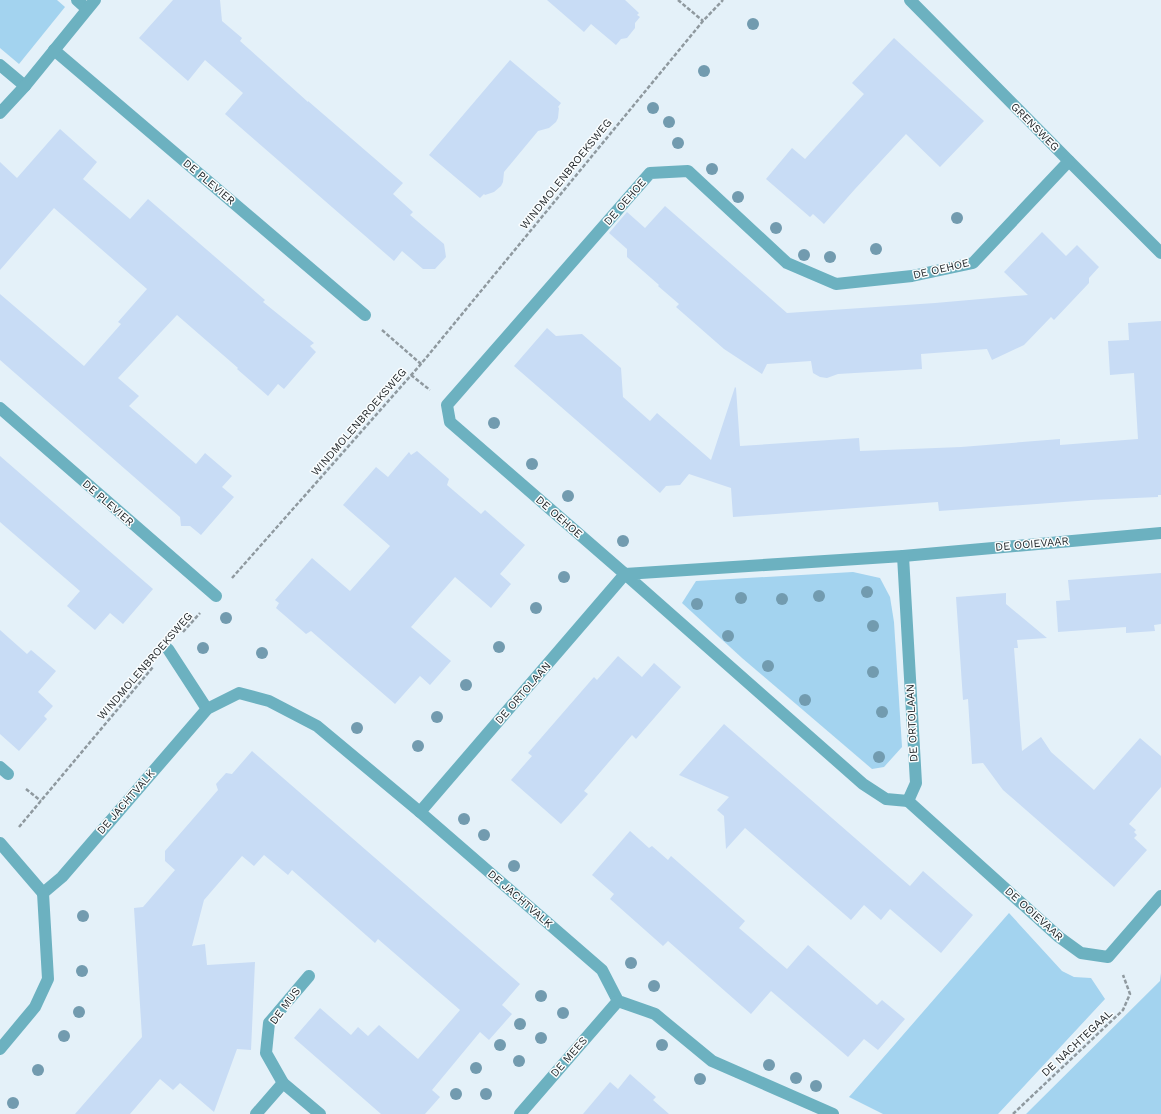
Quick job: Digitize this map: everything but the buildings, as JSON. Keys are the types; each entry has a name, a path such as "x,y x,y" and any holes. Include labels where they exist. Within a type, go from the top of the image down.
{"street":[{"path":"0,113 25,86 91,4 77,0"},
{"name":"GRENSWEG","path":"910,0 1161,253"},
{"name":"DE PLEVIER","path":"54,50 365,315"},
{"path":"0,65 25,86"},
{"name":"DE OEHOE","path":"625,574 450,422 447,405 650,174 688,171 787,263 836,284 912,276 973,263 1069,161"},
{"name":"DE PLEVIER","path":"0,408 216,596"},
{"name":"DE OOIEVAAR","path":"903,556 1161,533"},
{"path":"625,574 903,556"},
{"name":"DE ORTOLAAN","path":"903,556 916,783 908,801"},
{"path":"625,574 863,784 886,799 908,801"},
{"name":"DE ORTOLAAN","path":"420,812 625,574"},
{"path":"168,649 207,709"},
{"name":"DE JACHTVALK","path":"43,893 62,877 207,709 239,693 269,701 317,726 420,812 602,970 618,1001"},
{"name":"DE OOIEVAAR","path":"908,801 1059,937 1081,953 1108,957"},
{"path":"0,1049 35,1007 48,979 43,893 2,844"},
{"path":"1108,957 1161,896"},
{"name":"DE MUS","path":"309,976 269,1023 266,1053 284,1083 320,1114"},
{"path":"618,1001 655,1014 712,1061 833,1114"},
{"name":"DE MEES","path":"520,1114 618,1001"},
{"path":"256,1114 284,1083"}],"path":[{"path":"678,0 702,21"},
{"name":"WINDMOLENBROEKSWEG","path":"2,844 168,649 421,364 702,21 723,0"},
{"path":"365,315 421,364"},
{"name":"DE NACHTEGAAL","path":"1013,1114 1123,1010 1130,994 1123,975 1108,957"}],"shaded area":[{"path":"0,0 57,0 65,7 19,64 0,48"},
{"path":"853,572 880,578 890,597 894,622 902,747 884,767 872,769 742,658 682,603 696,581"},
{"path":"1009,913 1062,971 1074,977 1091,978 1105,999 998,1114 883,1114 849,1097"},
{"path":"1161,973 1161,1114 1026,1114 1160,981"}]}
